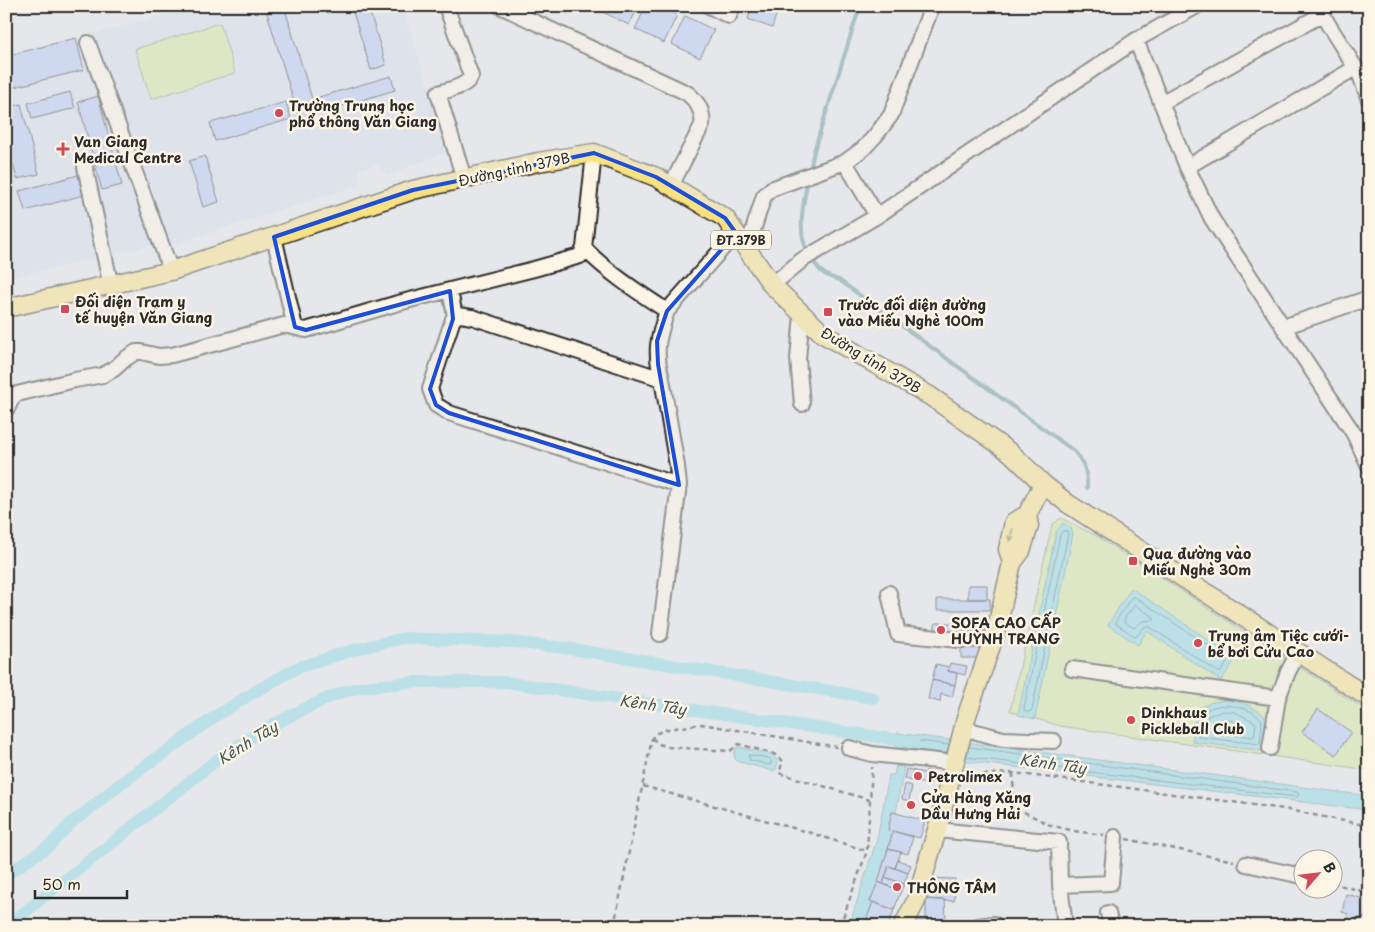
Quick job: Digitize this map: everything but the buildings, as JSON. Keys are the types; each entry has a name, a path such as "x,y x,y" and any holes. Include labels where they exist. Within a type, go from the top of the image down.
{"main road":[{"name":"Đường tỉnh 379B","path":"6,308 111,286 171,271 412,190 538,162 594,153 656,177 725,218 772,285 823,334 938,401 1011,453 1043,484 1067,503 1369,698"},
{"path":"903,926 916,901 955,767 968,731 967,714 996,631 1012,563 1008,549 1014,522 1027,515 1043,484"}],"street":[{"path":"500,6 688,94 694,99 703,118 702,126 671,186"},
{"path":"709,6 729,16 733,6"},
{"path":"747,249 764,196 770,188 841,163 863,149 876,135 891,115 932,6"},
{"path":"772,285 802,260 877,216 1136,40 1197,6"},
{"path":"449,9 471,76 465,84 438,93 464,179"},
{"path":"1161,103 1321,10 1355,68 1366,81 1369,100"},
{"path":"1136,40 1187,167 1212,219 1354,434 1369,466"},
{"path":"88,43 171,271"},
{"path":"1187,167 1355,68"},
{"path":"8,407 12,398 17,394 103,375 114,370 125,358 136,352 159,356 172,355 284,325 306,330 534,270 580,256 584,248 594,153"},
{"path":"841,163 877,216"},
{"path":"85,167 111,286"},
{"path":"660,634 679,485 658,364 657,341 667,311 736,233"},
{"path":"274,237 295,326"},
{"path":"584,248 594,259 619,279 667,311"},
{"path":"450,291 455,316 430,390 436,405 449,413 679,485"},
{"path":"1283,327 1369,298"},
{"path":"802,314 798,359 802,404"},
{"path":"455,316 462,315 472,318 662,379"},
{"path":"889,593 898,634 959,640 992,639"},
{"path":"1270,748 1278,698 1298,653"},
{"path":"1072,669 1278,698"},
{"path":"968,731 1003,739 1054,741"},
{"path":"849,748 872,754 955,767"},
{"path":"937,830 1059,842 1060,885 1065,926"},
{"path":"1060,885 1111,883 1115,837"},
{"path":"1246,864 1292,874"},
{"path":"978,926 994,924"},
{"path":"1363,926 1369,925"}],"path":[{"path":"614,926 652,738 657,733 668,729 702,724 832,747 849,748"},
{"path":"652,738 659,744 668,747 730,751 739,744 774,754 783,760 779,773 870,800"},
{"path":"840,926 867,851 872,754"},
{"path":"955,767 973,775 1013,773 1265,806 1369,826"},
{"path":"642,786 811,833 867,851"},
{"path":"1342,886 1369,893"}],"highlighted area":[{"path":"594,153 656,177 725,218 736,233 667,311 657,341 658,364 679,485 449,413 436,405 430,389 453,319 450,291 306,330 295,327 274,237 413,190"}],"shaded area":[{"name":"Trường Trung học phổ thông Văn Giang","path":"199,6 402,6 450,150 387,176 376,164 359,170 360,185 167,247 92,34"},
{"name":"Van Giang Medical Centre","path":"80,36 155,245 6,279 6,53"}],"green space":[{"path":"220,23 235,73 151,99 135,49"},
{"path":"1061,518 1098,537 1369,712 1369,770 1060,726 1010,711 1052,525"}],"water":[{"path":"1063,523 1071,528 1073,534 1035,719 1018,715 1056,532"},
{"path":"1131,588 1236,658 1221,681 1147,631 1138,645 1108,625"},
{"path":"1225,700 1249,706 1268,720 1264,751 1192,742 1197,709 1212,702"},
{"path":"897,733 1369,796 1369,810 946,759 895,750"},
{"path":"738,747 772,754 778,761 776,769 773,771 736,761 734,755"},
{"path":"896,766 904,767 896,813 892,812 888,830 893,831 878,882 870,901 873,902 864,926 849,926 877,839 889,775 894,775"}],"waterway":[{"path":"810,171 814,151 860,6"},
{"path":"808,178 803,206 802,235 808,252"},
{"path":"812,258 822,272 839,280 1074,451 1085,468 1087,488"},
{"path":"6,875 49,846 73,821 120,784 216,716 256,691 297,668 353,650 404,638 512,642 572,649 873,698"},
{"name":"Kênh Tây","path":"7,926 222,756 260,731 323,700 362,687 415,682 505,682 913,742"}],"place":[{"name":"Trường Trung học phổ thông Văn Giang","path":"279,113"},
{"name":"Van Giang Medical Centre","path":"63,149"},
{"name":"Đối diện Trạm y tế huyện Văn Giang","path":"65,309"},
{"name":"Trước đối diện đường vào Miếu Nghè 100m","path":"828,312"},
{"name":"Qua đường vào Miếu Nghè 30m","path":"1133,561"},
{"name":"SOFA CAO CẤP HUỲNH TRANG","path":"941,630"},
{"name":"Trung âm Tiệc cưới- bể bơi Cửu Cao","path":"1198,643"},
{"name":"Dinkhaus Pickleball Club","path":"1131,720"},
{"name":"Petrolimex","path":"918,776"},
{"name":"Cửa Hàng Xăng Dầu Hưng Hải","path":"911,805"},
{"name":"THÔNG TÂM","path":"897,887"}]}
